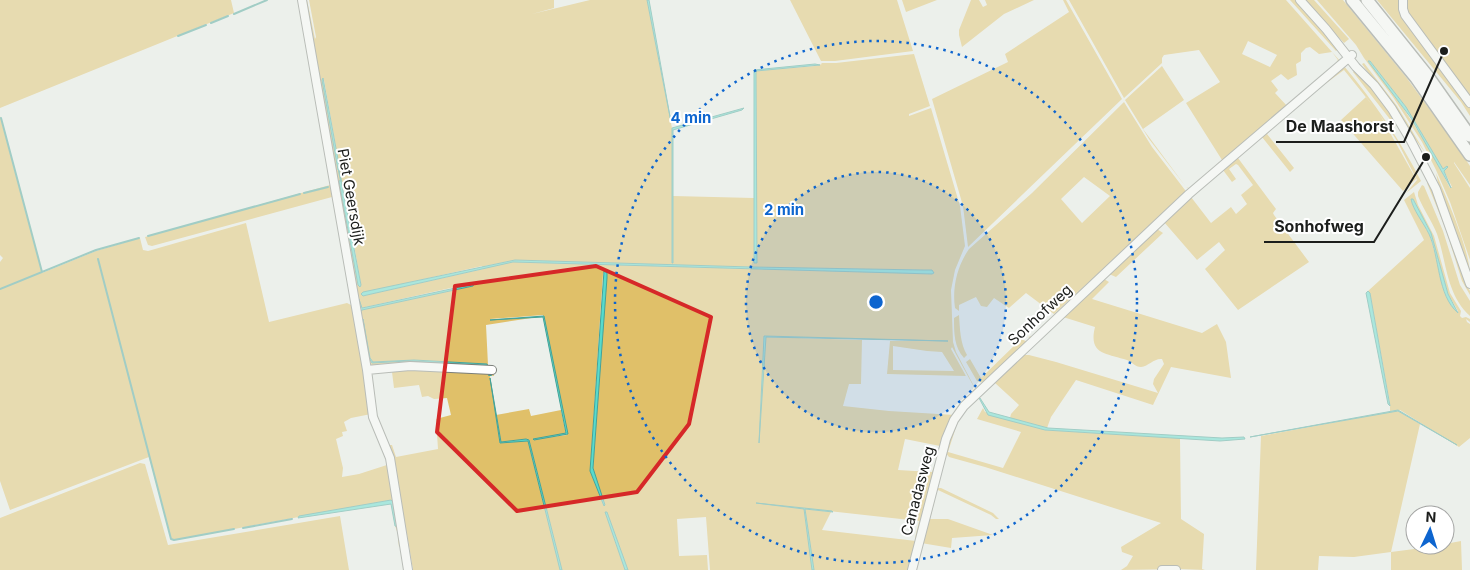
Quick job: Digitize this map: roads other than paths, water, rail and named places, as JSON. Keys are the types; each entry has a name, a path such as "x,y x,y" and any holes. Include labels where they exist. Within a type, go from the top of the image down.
{"highway":[{"path":"1352,0 1416,78 1470,155"},
{"path":"1367,0 1422,68 1470,136"}],"street":[{"name":"Piet Geersdijk","path":"302,0 368,370 373,417 390,458 408,570"},
{"path":"1300,0 1326,29 1332,33 1371,79 1392,109 1422,159 1439,197 1470,284"},
{"path":"1403,0 1405,15 1470,103"},
{"name":"Sonhofweg","path":"954,420 964,406 980,390 1189,194 1350,56"},
{"path":"368,370 410,366 492,370"},
{"name":"Canadasweg","path":"912,570 943,449 954,420"},
{"path":"1162,570 1176,570"}],"water":[{"path":"647,0 649,0 671,122"},
{"path":"1368,61 1370,61 1406,107 1443,169 1448,167 1444,171 1451,188 1411,118"},
{"path":"820,65 756,71 757,263 754,263 754,70"},
{"path":"323,78 340,171 338,170"},
{"path":"744,108 673,130 672,263 672,128"},
{"path":"341,180 360,287 358,285 339,181"},
{"path":"1411,199 1413,199 1431,233 1448,294 1458,313 1446,296 1433,244"},
{"path":"515,260 932,270 934,273 513,262 363,296 361,294 363,292"},
{"path":"604,271 607,273 607,278 593,468 604,506 590,471"},
{"path":"474,284 473,286 362,310 360,313 359,299 362,308"},
{"path":"1368,291 1370,293 1390,406 1388,404 1366,293"},
{"path":"544,316 568,434 534,440 566,433 543,317 490,320"},
{"path":"363,319 370,358 373,362 414,360 487,364 488,366 408,361 372,363 369,358"},
{"path":"764,336 943,341 766,337 759,443"},
{"path":"490,378 501,442 529,440 562,570 560,570 528,441 500,443"},
{"path":"979,398 989,412 1048,428 1222,438 1244,437 1245,439 1220,441 1045,430 988,415"},
{"path":"1398,410 1457,445 1398,411 1250,437"},
{"path":"391,500 394,503 398,527 395,526 391,504 298,518 299,516"},
{"path":"756,503 833,512 805,509 814,570 812,570 804,509"},
{"path":"605,512 607,512 628,570 625,570"}],"waterway":[{"path":"234,14 267,0"},
{"path":"211,23 228,16"},
{"path":"178,36 206,25"},
{"path":"1,118 42,272"},
{"path":"339,171 341,181"},
{"path":"304,193 328,187"},
{"path":"148,236 300,194"},
{"path":"0,289 96,250 139,238"},
{"path":"98,259 171,539 234,529"},
{"path":"243,528 292,519"}],"place":[{"name":"De Maashorst","path":"1444,51"},
{"name":"Sonhofweg","path":"1426,157"}]}
